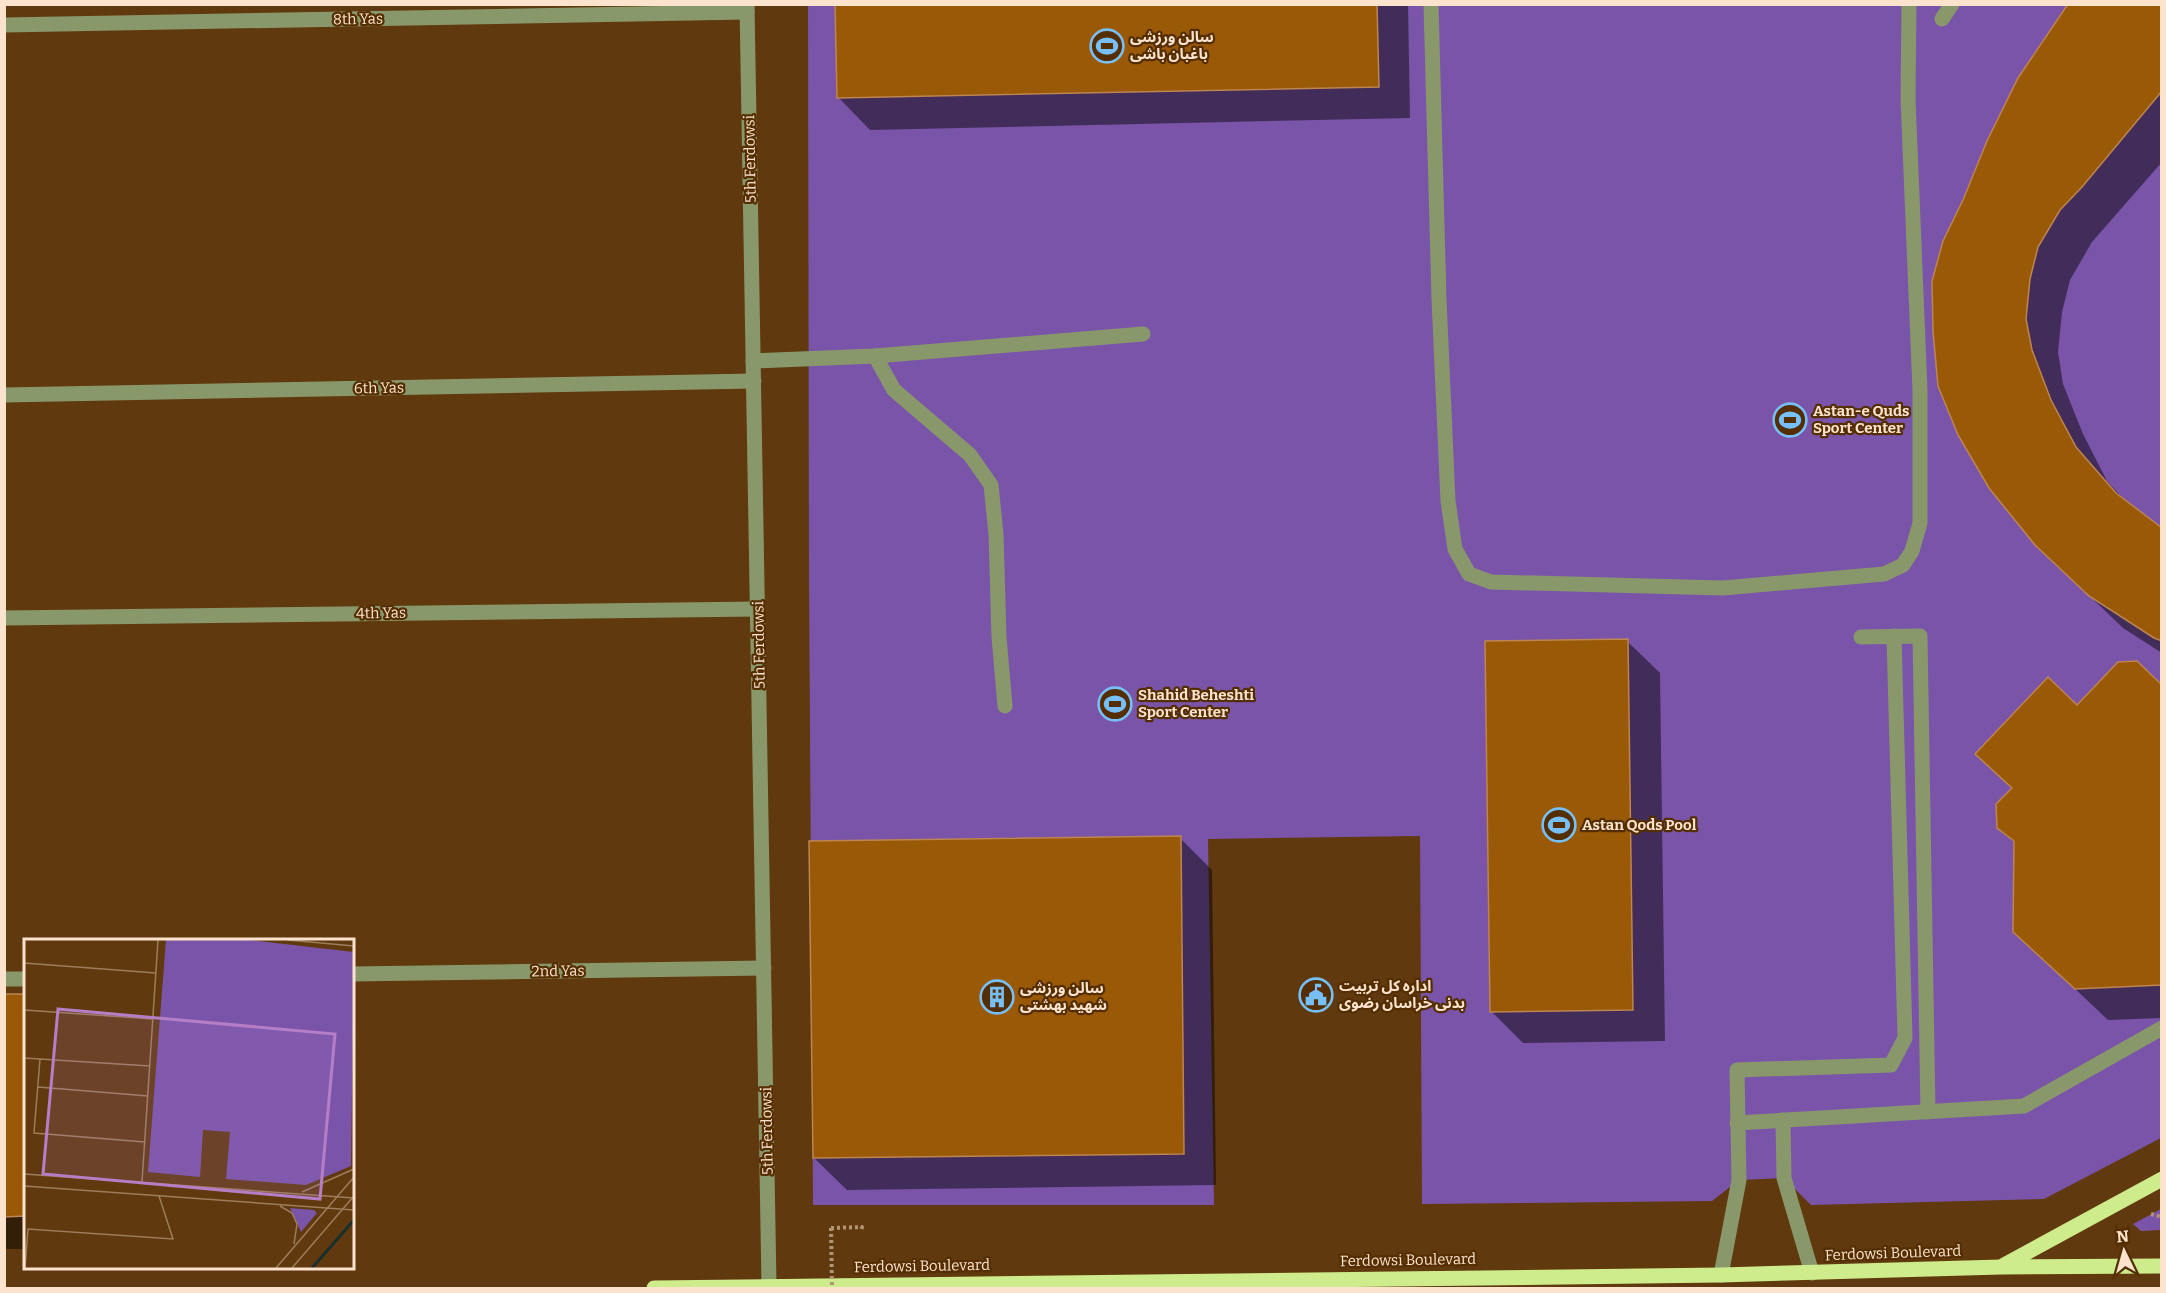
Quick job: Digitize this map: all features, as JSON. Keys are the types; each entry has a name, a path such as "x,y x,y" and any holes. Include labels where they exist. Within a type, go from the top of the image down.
{"main road":[{"path":"2001,1267 2162,1179"},
{"name":"Ferdowsi Boulevard","path":"654,1288 1721,1275 2001,1267 2162,1266"}],"street":[{"path":"1431,4 1439,299 1448,501 1455,549 1470,574 1491,582 1723,588 1884,574 1903,565 1912,550 1920,524 1920,401 1908,99 1909,4"},
{"path":"1942,19 1952,4"},
{"name":"8th Yas","path":"4,25 747,8"},
{"name":"5th Ferdowsi","path":"747,8 769,1286"},
{"path":"753,361 875,356 1143,334"},
{"path":"875,356 894,390 970,454 991,485 996,534 999,637 1005,706"},
{"name":"6th Yas","path":"4,395 754,381"},
{"name":"4th Yas","path":"4,618 758,609"},
{"path":"1721,1275 1739,1180 1737,1070 1891,1065 1905,1038 1894,636"},
{"path":"1861,637 1920,636 1928,1112"},
{"name":"2nd Yas","path":"354,974 764,968"},
{"path":"4,979 24,979"},
{"path":"1737,1123 2024,1106 2162,1028"},
{"path":"1783,1120 1784,1178 1812,1273"}],"path":[{"path":"832,1288 831,1228 862,1227 861,1231"}],"shaded area":[{"path":"808,5 2161,5 2161,1138 2044,1199 1811,1205 1784,1178 1739,1180 1712,1201 1422,1204 1420,836 1208,839 1214,1205 813,1205"},
{"path":"2161,1209 2161,1230 2141,1231 2133,1224"}],"building":[{"name":"سالن ورزشی باغبان باشی","path":"835,4 1377,4 1379,87 837,98"},
{"path":"2068,4 2162,4 2162,91 2060,210 2038,247 2030,279 2026,319 2032,350 2051,400 2076,447 2116,493 2162,528 2162,641 2089,596 2035,545 1989,488 1958,435 1938,386 1933,331 1932,281 1943,241 1987,141 2018,78"},
{"name":"Astan Qods Pool","path":"1628,639 1633,1010 1490,1012 1485,641"},
{"path":"2137,661 2162,685 2162,985 2075,989 2013,932 2014,841 1997,828 1996,804 2012,788 1975,754 2048,677 2077,705 2118,662"},
{"name":"سالن ورزشی شهید بهشتی","path":"1181,836 1184,1154 813,1158 809,841"},
{"path":"4,994 24,994 24,1216 4,1217"}],"place":[{"name":"سالن ورزشی باغبان باشی","path":"1107,46"},
{"name":"Astan-e Quds Sport Center","path":"1790,420"},
{"name":"Shahid Beheshti Sport Center","path":"1115,704"},
{"name":"Astan Qods Pool","path":"1559,825"},
{"name":"اداره کل تربیت بدنی خراسان رضوی","path":"1316,995"},
{"name":"سالن ورزشی شهید بهشتی","path":"997,997"}]}
